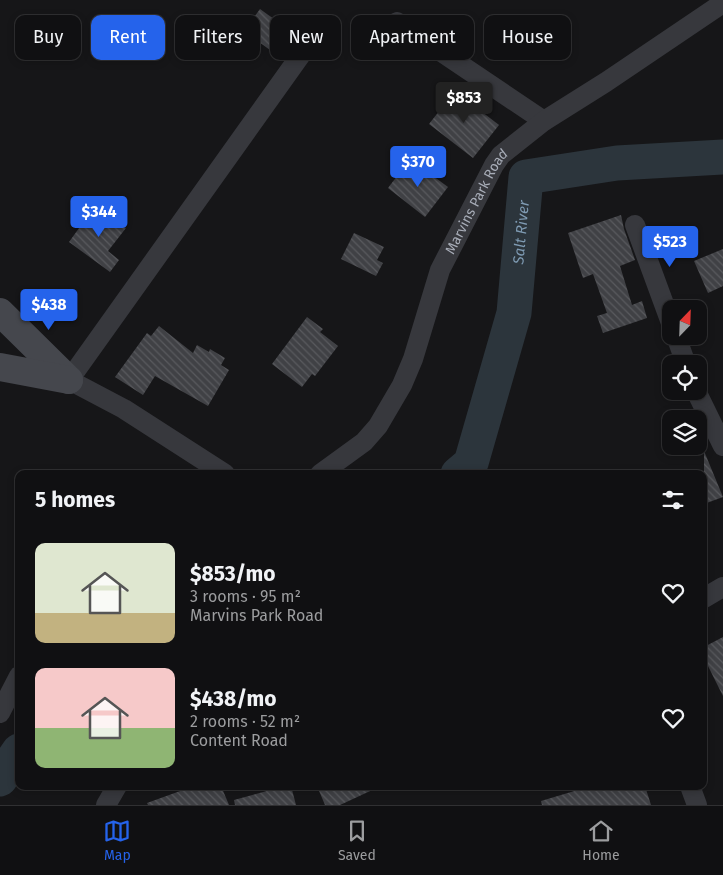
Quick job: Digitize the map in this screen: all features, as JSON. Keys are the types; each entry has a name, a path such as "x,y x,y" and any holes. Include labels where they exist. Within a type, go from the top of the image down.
{"street":[{"name":"Marvins Park Road","path":"326,470 364,442 378,426 402,385 411,365 440,270 501,155 544,121 606,82 723,3"},
{"path":"69,380 297,60"},
{"path":"453,60 544,121"},
{"path":"635,225 663,300"},
{"path":"0,312 69,380 124,409 219,470"},
{"path":"0,367 69,380"},
{"path":"700,400 723,446"},
{"path":"707,596 723,587"},
{"path":"0,712 15,684"},
{"path":"106,805 115,790"},
{"path":"691,790 697,805"}],"building":[{"path":"260,9 270,16 270,50 260,43 260,15 256,15"},
{"path":"455,91 499,125 473,158 429,124"},
{"path":"410,159 448,187 425,217 388,188"},
{"path":"95,206 126,228 108,251 119,260 110,272 69,242"},
{"path":"621,215 635,260 620,266 632,305 642,301 647,318 603,333 597,316 607,313 593,274 583,278 568,233"},
{"path":"354,233 384,247 377,260 383,263 376,276 341,259"},
{"path":"723,249 723,286 708,293 694,261"},
{"path":"307,317 323,329 320,332 338,346 315,376 312,374 302,387 272,364"},
{"path":"159,326 193,353 197,345 209,352 210,349 225,358 221,365 229,370 208,406 155,376 143,395 115,377 147,333 151,336"},
{"path":"704,455 706,455 723,497 707,503 707,470 704,470"},
{"path":"723,637 723,696 707,664 707,645"},
{"path":"183,790 223,790 229,805 148,805 147,803"},
{"path":"270,790 292,790 296,805 235,805 234,800"},
{"path":"319,790 372,790 340,805 325,805"},
{"path":"578,790 646,790 651,805 542,805 541,801"}],"waterway":[{"name":"Salt River","path":"463,470 471,463 514,313 526,177 617,163 723,157"},
{"name":"Salt River","path":"0,779 15,757"}]}
